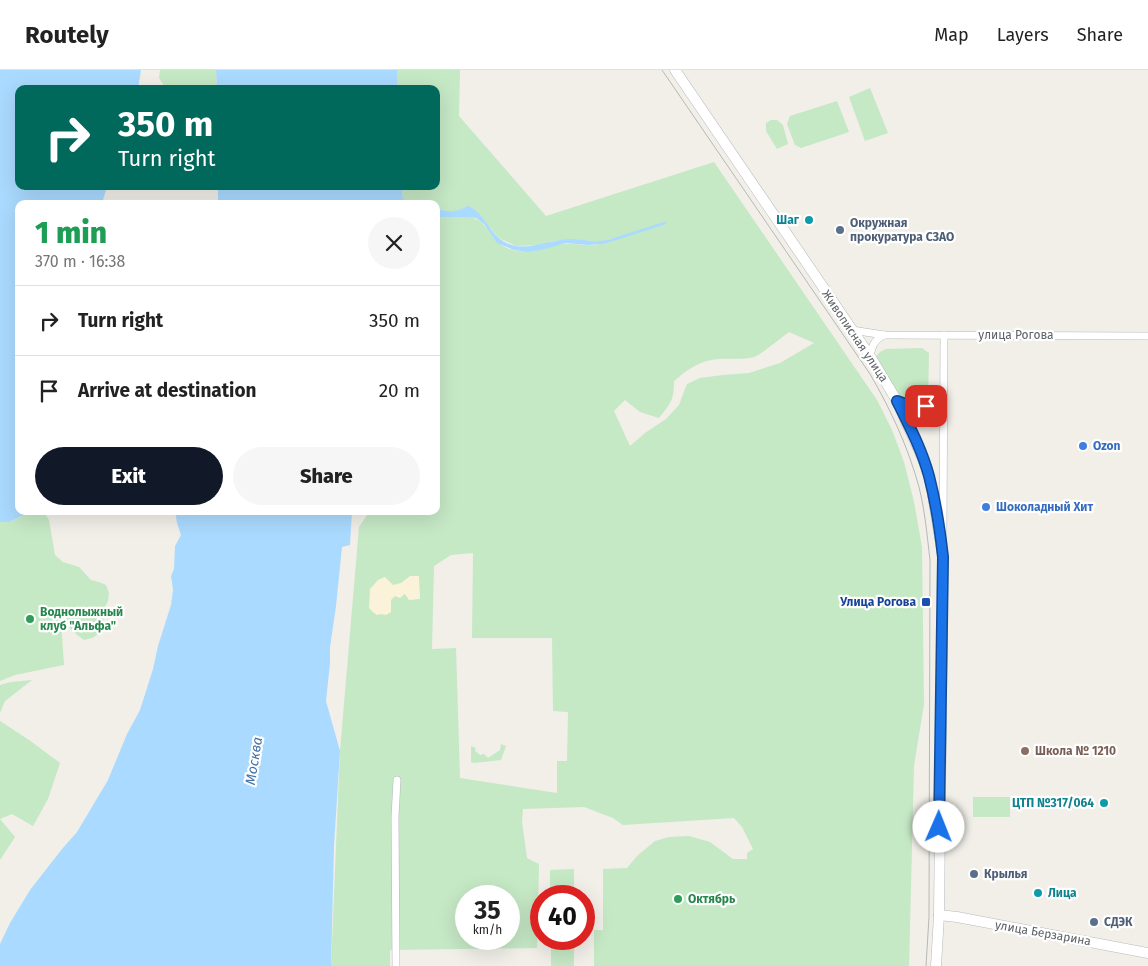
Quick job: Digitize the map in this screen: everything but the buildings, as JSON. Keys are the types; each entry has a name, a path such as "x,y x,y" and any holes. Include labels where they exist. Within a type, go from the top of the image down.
{"street":[{"name":"Живописная улица","path":"675,70 870,356 897,401 915,438 928,476 936,510 943,557 939,915 936,966"},
{"name":"улица Рогова","path":"852,330 884,335 1148,336"},
{"path":"870,356 873,343 884,335"},
{"path":"943,557 944,335"},
{"path":"897,401 908,405 927,406 943,396"},
{"path":"396,966 395,818 397,780"},
{"name":"улица Берзарина","path":"939,915 1148,952"}],"green space":[{"path":"160,70 216,70 217,85 163,85 159,78"},
{"path":"397,70 460,70 459,116 546,216 714,162 877,400 892,430 904,462 922,547 924,704 914,766 909,966 594,966 595,930 603,930 603,869 627,868 637,856 655,841 669,837 689,836 710,842 733,859 747,859 747,853 753,849 742,827 734,818 623,825 613,818 584,807 523,809 522,822 527,858 539,864 538,885 530,885 530,948 520,948 520,885 455,885 455,949 390,950 390,966 331,966 340,751 359,527 367,515 440,515 440,217 461,216 474,218 484,225 502,245 519,251 533,251 562,244 594,245 613,238 601,241 571,239 553,241 542,245 516,246 499,238 472,207 453,212 440,209 440,200 404,200 402,196 403,190 440,190 440,85 397,85","holes":["789,332 814,343 780,363 749,373 700,378 687,384 679,405 666,419 630,446 614,411 625,400 640,412 659,418 671,401 674,381 689,369 706,361 757,356","473,553 472,638 552,638 553,711 568,712 567,761 557,761 557,793 460,778 456,648 432,649 434,566 451,555"]},
{"path":"870,88 888,133 865,141 849,97"},
{"path":"837,101 849,132 801,148 795,145 787,124 790,116"},
{"path":"771,120 777,120 783,125 788,144 777,149 766,131 766,123"},
{"path":"922,348 929,353 928,400 926,402 903,400 875,358 886,349"},
{"path":"908,412 925,412 927,415 926,423 923,426 917,425"},
{"name":"Воднолыжный клуб \"Альфа\"","path":"24,515 46,515 49,520 55,555 63,562 79,567 91,580 106,585 109,593 104,609 103,626 100,633 92,638 84,640 61,621 64,665 15,675 0,681 0,522 9,522"},
{"path":"32,680 5,701 0,713 0,685"},
{"path":"0,721 60,763 48,799 33,826 12,814 0,819"},
{"path":"501,744 506,746 501,760 471,762 471,746 476,748 475,751 480,755 484,754 488,758 500,750"},
{"path":"973,797 1010,797 1010,817 973,817"},
{"path":"0,819 15,837 0,860"},
{"path":"574,869 574,885 550,885 550,870"},
{"path":"551,950 574,950 574,966 551,966"}],"sand":[{"path":"410,576 419,576 420,599 409,600 405,594 400,598 395,596 391,600 391,612 386,615 377,615 369,608 370,589 378,580 385,577 393,585 401,583"}],"water":[{"path":"0,70 141,70 139,85 15,85 15,190 106,190 103,200 15,200 15,515 24,515 9,522 0,522"},
{"path":"216,70 397,70 397,85 217,85"},
{"path":"218,190 403,190 402,196 404,200 218,200"},
{"path":"468,206 472,208 500,239 508,244 517,246 574,239 602,241 614,238 613,241 602,244 566,243 527,252 514,250 497,243 484,224 476,218 440,217 440,209 460,210"},
{"name":"Москва","path":"176,515 352,515 350,545 342,547 330,647 326,701 340,751 334,846 331,966 0,966 0,944 10,923 30,890 77,832 108,780 127,734 140,710 171,605 173,590 171,576 174,569 175,546 181,535"}],"waterway":[{"path":"612,240 665,223"}],"tram line":[{"path":"662,70 870,374 898,429 919,487 930,560 929,917 926,966"}],"place":[{"name":"Шаг","path":"809,220"},
{"name":"Окружная прокуратура СЗАО","path":"840,230"},
{"name":"Ozon","path":"1083,446"},
{"name":"Шоколадный Хит","path":"986,507"},
{"name":"Улица Рогова","path":"926,602"},
{"name":"Воднолыжный клуб \"Альфа\"","path":"30,619"},
{"name":"Школа № 1210","path":"1025,751"},
{"name":"ЦТП №317/064","path":"1104,803"},
{"name":"Крылья","path":"974,874"},
{"name":"Лица","path":"1038,893"},
{"name":"Октябрь","path":"678,899"},
{"name":"СДЭК","path":"1094,922"}],"route":[{"path":"926,406 908,405 897,401 915,438 928,476 943,557 939,827"}]}
